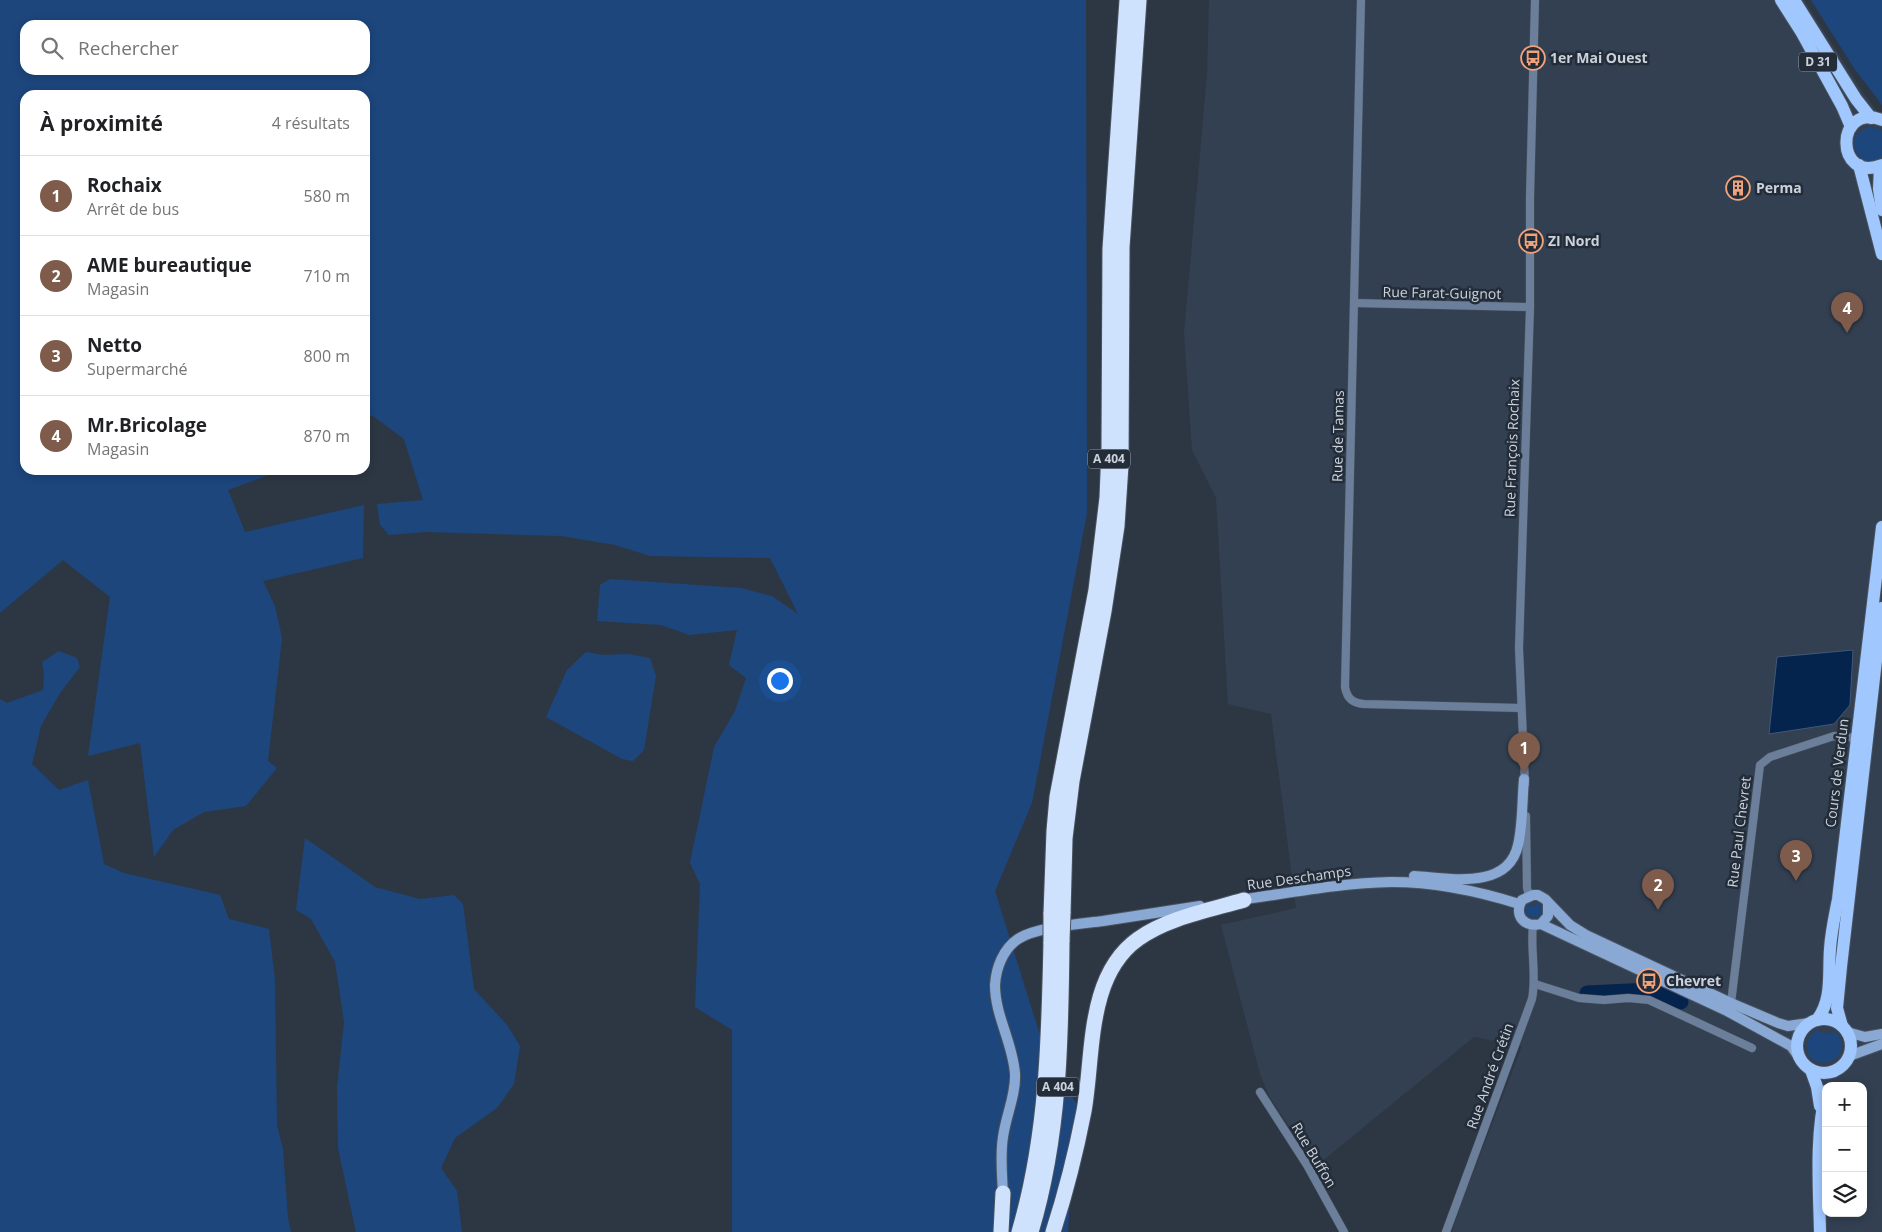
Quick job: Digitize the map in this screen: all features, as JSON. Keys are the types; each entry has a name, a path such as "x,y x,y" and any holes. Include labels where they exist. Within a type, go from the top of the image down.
{"highway":[{"name":"A 404","path":"1057,913 1054,830 1057,797 1096,590 1107,498 1110,240 1128,0"},
{"name":"A 404","path":"1019,1232 1035,1166 1046,1086 1057,913 1072,781 1104,611 1117,526 1121,465 1122,246 1139,0"},
{"path":"1053,1232 1078,1144 1086,1099 1098,1004 1104,982 1110,971 1127,949 1148,932 1162,925 1244,900"},
{"name":"A 404","path":"1031,1232 1047,1165 1058,1094 1060,1052 1056,941"},
{"path":"1001,1232 1003,1193"}],"main road":[{"name":"D 31","path":"1781,0 1802,33 1842,106 1851,127"},
{"name":"D 31","path":"1794,0 1856,99 1877,119"},
{"path":"1877,119 1860,120 1851,127 1846,138 1846,148 1850,158 1859,165 1866,168 1881,166 1879,189 1882,210"},
{"path":"1859,165 1882,254"},
{"name":"Cours de Verdun","path":"1813,1022 1826,1005 1830,946 1838,899 1882,527"},
{"name":"Cours de Verdun","path":"1844,1029 1838,1008 1841,967 1882,608"},
{"path":"1329,887 1410,876 1474,880 1495,874 1510,863 1518,846 1524,779"},
{"name":"Rue Deschamps","path":"1003,1193 1002,1144 1013,1096 1015,1076 1012,1050 996,1001 995,983 999,965 1007,950 1019,939 1033,932 1081,924 1329,887 1375,883 1420,883 1454,887 1520,904"},
{"path":"1844,1029 1851,1047 1845,1064 1833,1072 1821,1073 1811,1070 1803,1064 1791,1046 1727,1011 1537,925 1522,920 1518,909 1526,897 1538,895 1545,899 1570,925 1586,935 1731,1003 1788,1026 1826,1019 1844,1029 1865,1037 1882,1034"},
{"path":"1537,925 1548,916 1548,904"},
{"path":"1798,1056 1798,1037 1803,1029 1813,1022"},
{"path":"1849,1056 1882,1044"},
{"path":"1811,1070 1817,1087 1821,1111"},
{"path":"1829,1082 1833,1072"},
{"path":"1820,1232 1819,1152 1822,1107"}],"street":[{"name":"Rue de Tamas","path":"1361,0 1345,687 1350,699 1356,703 1364,704 1521,708"},
{"name":"Rue François Rochaix","path":"1529,896 1527,888 1519,648 1530,307 1530,197 1535,0"},
{"name":"Rue Farat-Guignot","path":"1354,303 1530,307"},
{"name":"Rue Paul Chevret","path":"1731,1003 1760,765 1770,757 1834,736 1856,738"},
{"name":"Rue André Crétin","path":"1446,1232 1532,999 1535,984 1532,951 1537,925"},
{"path":"1535,984 1578,998 1649,1000 1752,1048"},
{"name":"Rue Buffon","path":"1260,1092 1307,1165 1344,1232"}],"shaded area":[{"path":"0,0 1086,0 1087,513 1032,803 995,891 1049,1064 1077,1104 1068,1232 732,1232 732,1030 695,1007 700,884 690,863 714,747 735,711 746,678 729,665 737,630 689,635 661,625 597,621 600,585 610,579 741,588 772,596 798,614 770,558 650,556 615,545 561,536 426,532 389,535 380,525 377,504 423,500 404,439 370,415 370,90 20,90 20,475 269,475 228,490 245,532 364,505 363,558 263,581 275,606 282,638 268,761 277,768 246,806 204,812 173,830 154,857 140,743 88,756 110,597 63,560 0,613"},
{"path":"1209,0 1804,0 1862,91 1882,118 1882,1232 1452,1232 1522,1046 1474,1037 1316,1166 1270,1098 1260,1074 1221,925 1296,908 1271,714 1228,704 1216,498 1192,450 1184,333 1207,75"},
{"path":"1811,0 1882,0 1882,105 1854,68"},
{"path":"1870,126 1882,131 1882,158 1876,161 1864,160 1860,157 1855,147 1856,135"},
{"path":"1853,650 1850,705 1834,724 1769,734 1777,657"},
{"path":"59,651 77,658 80,667 60,693 41,726 32,764 59,790 88,780 104,864 124,873 220,895 229,919 269,929 275,980 277,1125 283,1149 288,1218 291,1232 0,1232 0,699 7,703 43,690 44,675 42,662"},
{"path":"586,652 604,655 628,654 650,658 656,676 644,750 633,761 622,759 546,717 567,670"},
{"path":"305,838 375,887 420,899 454,895 463,904 474,989 507,1025 520,1046 514,1084 497,1108 455,1138 441,1168 457,1191 462,1232 356,1232 338,1148 337,1088 344,1022 335,962 311,919 296,910"},
{"path":"1539,903 1542,910 1541,915 1536,918 1528,916 1525,911 1528,904 1532,906"},
{"path":"1817,1030 1826,1034 1835,1032 1841,1041 1841,1050 1831,1061 1824,1063 1816,1061 1810,1056 1807,1047 1808,1042 1811,1035"}],"waterway":[{"path":"1587,993 1650,990 1681,1002"}],"place":[{"name":"1er Mai Ouest","path":"1533,58"},
{"name":"Perma","path":"1738,188"},
{"name":"ZI Nord","path":"1531,241"},
{"name":"Mr.Bricolage","path":"1847,333"},
{"name":"Rochaix","path":"1524,773"},
{"name":"Netto","path":"1796,881"},
{"name":"AME bureautique","path":"1658,910"},
{"name":"Chevret","path":"1649,981"}]}
